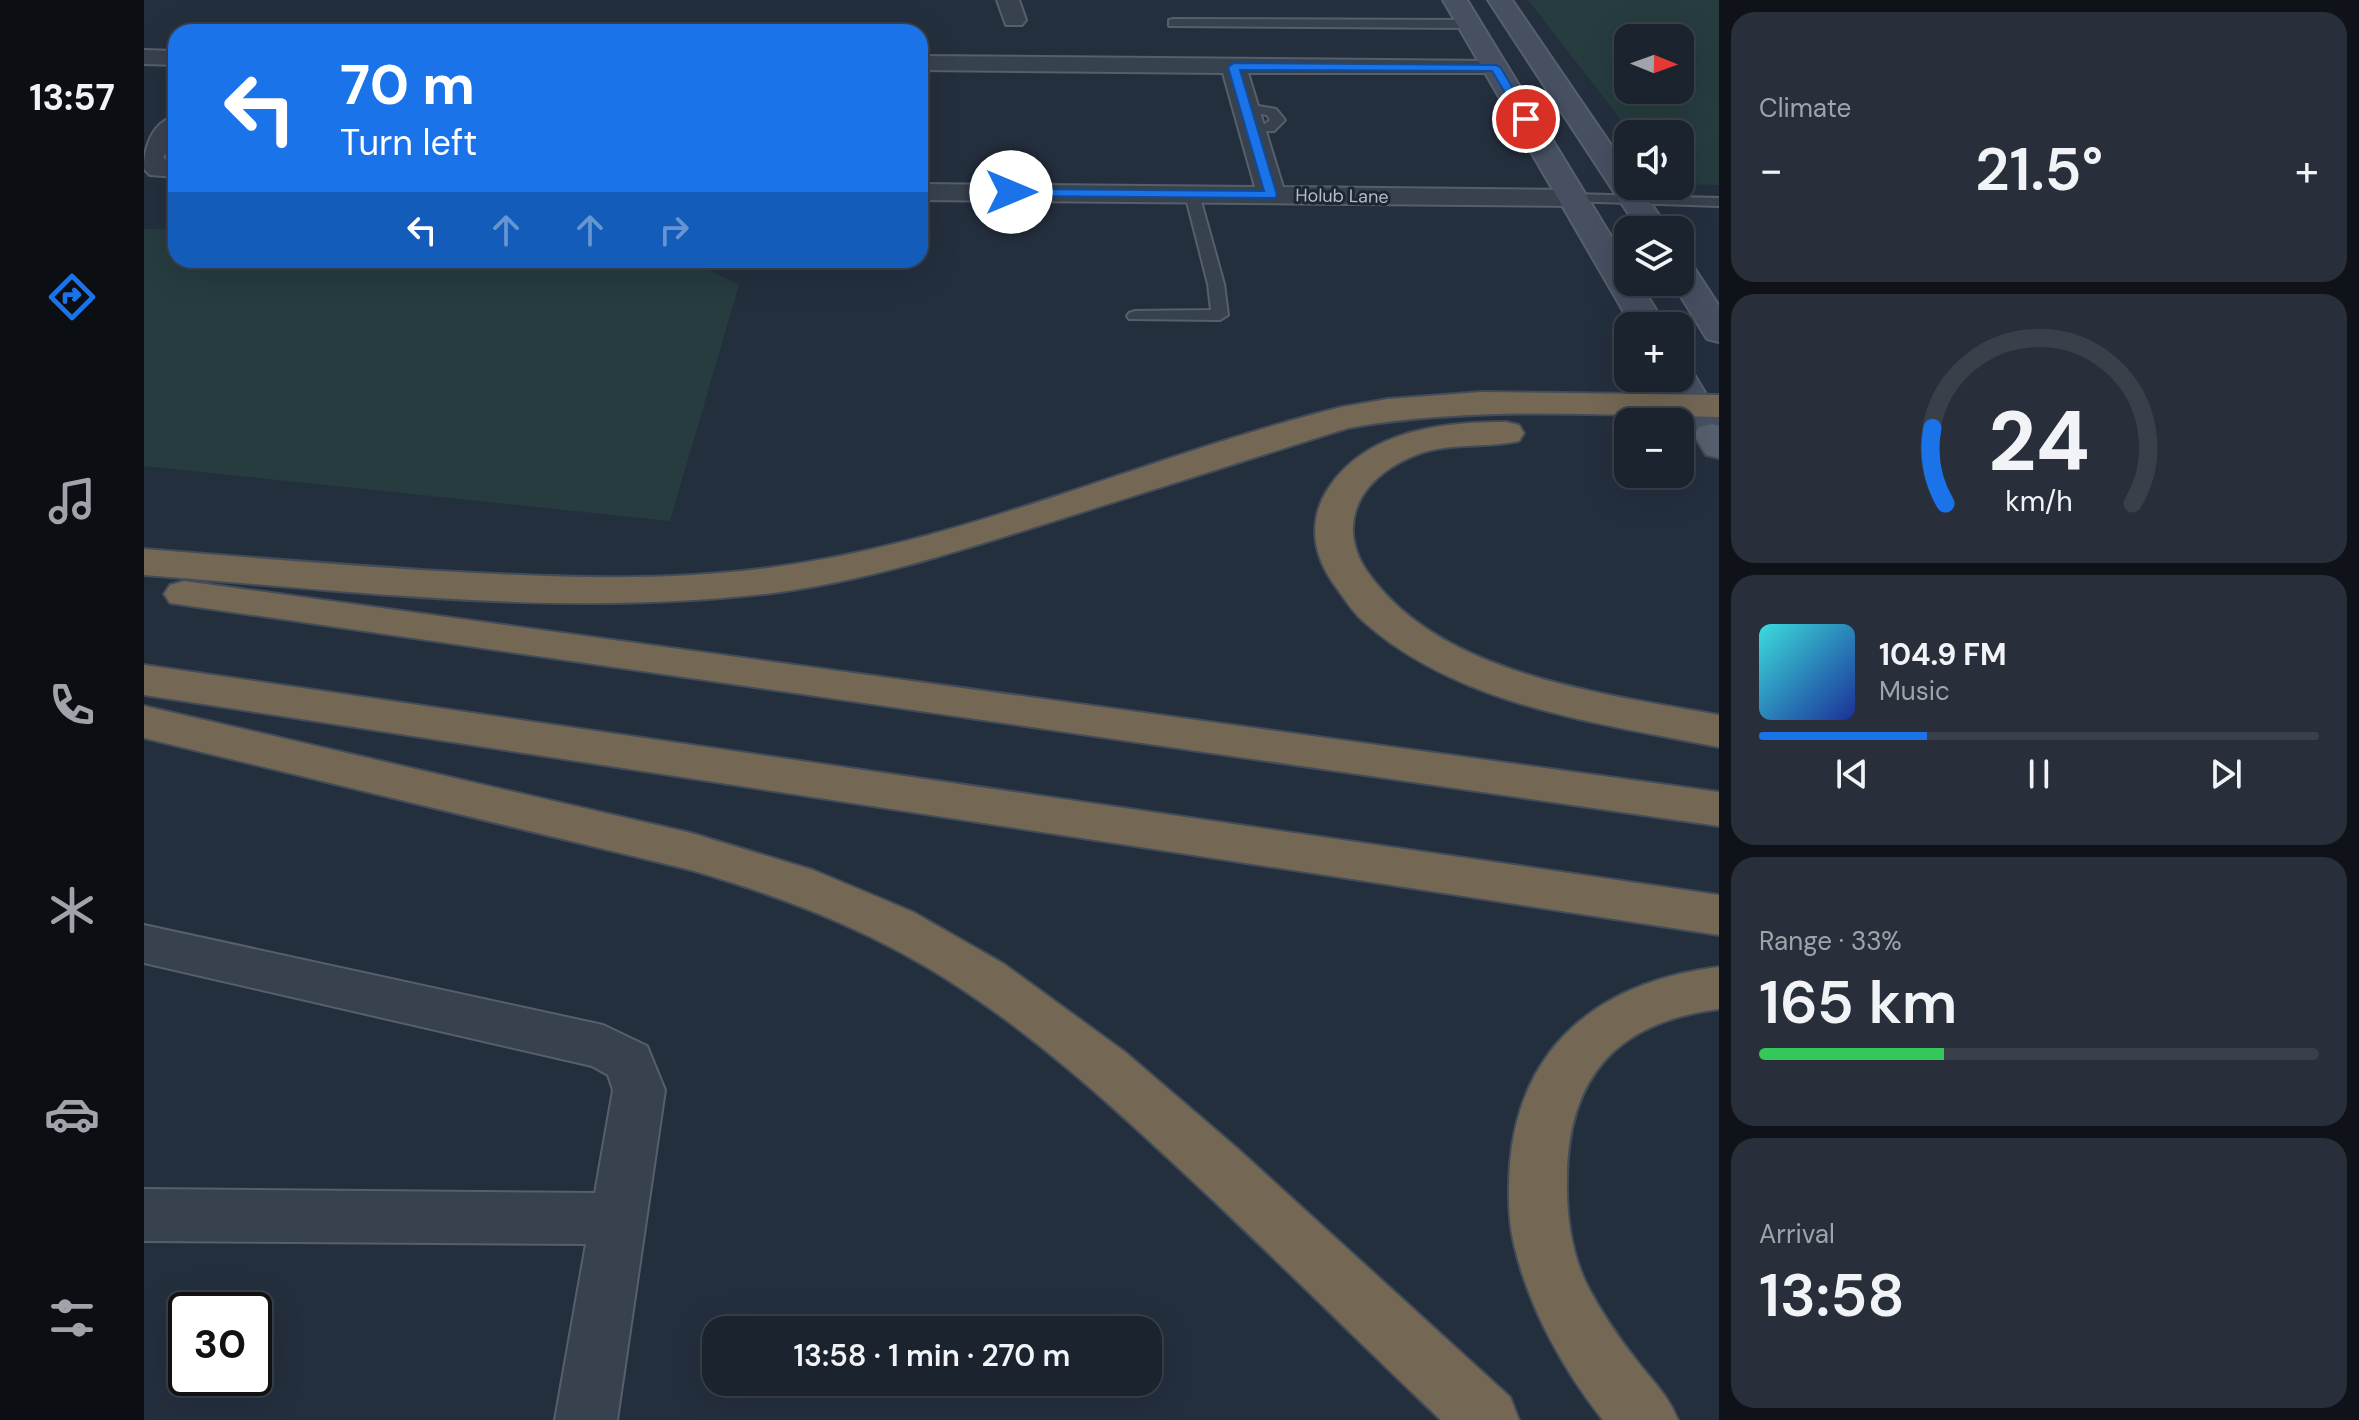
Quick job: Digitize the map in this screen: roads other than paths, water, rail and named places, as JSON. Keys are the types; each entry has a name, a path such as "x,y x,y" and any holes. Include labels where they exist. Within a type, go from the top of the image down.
{"highway":[{"path":"144,562 535,590 659,591 719,586 832,570 913,552 1342,418 1384,409 1469,404 1704,420"},
{"path":"1614,434 1492,432 1447,435 1382,455 1359,473 1340,497 1334,523 1336,555 1353,585 1375,612 1414,642 1461,667 1562,697 1719,731"},
{"path":"144,588 1719,809"},
{"path":"144,680 1719,915"},
{"path":"144,722 671,846 813,889 893,925 1001,987 1124,1084 1196,1147 1487,1420"},
{"path":"1646,1420 1626,1400 1576,1326 1547,1259 1537,1200 1539,1139 1553,1092 1580,1050 1617,1019 1659,1000 1719,988"}],"main road":[{"path":"1455,0 1641,312"},
{"path":"1500,0 1645,216"},
{"path":"1694,292 1719,332"}],"street":[{"path":"144,57 168,58"},
{"path":"928,63 1496,68"},
{"path":"1234,67 1271,195"},
{"path":"168,134 148,158 160,169 168,169"},
{"name":"Holub Lane","path":"928,192 1573,198"},
{"path":"144,944 603,1047 629,1061 639,1090 586,1420"},
{"path":"144,1215 619,1219"}],"lane":[{"path":"1173,23 1469,24"},
{"path":"1135,316 1220,315 1216,284 1192,194"},
{"path":"1573,198 1719,202"}]}
